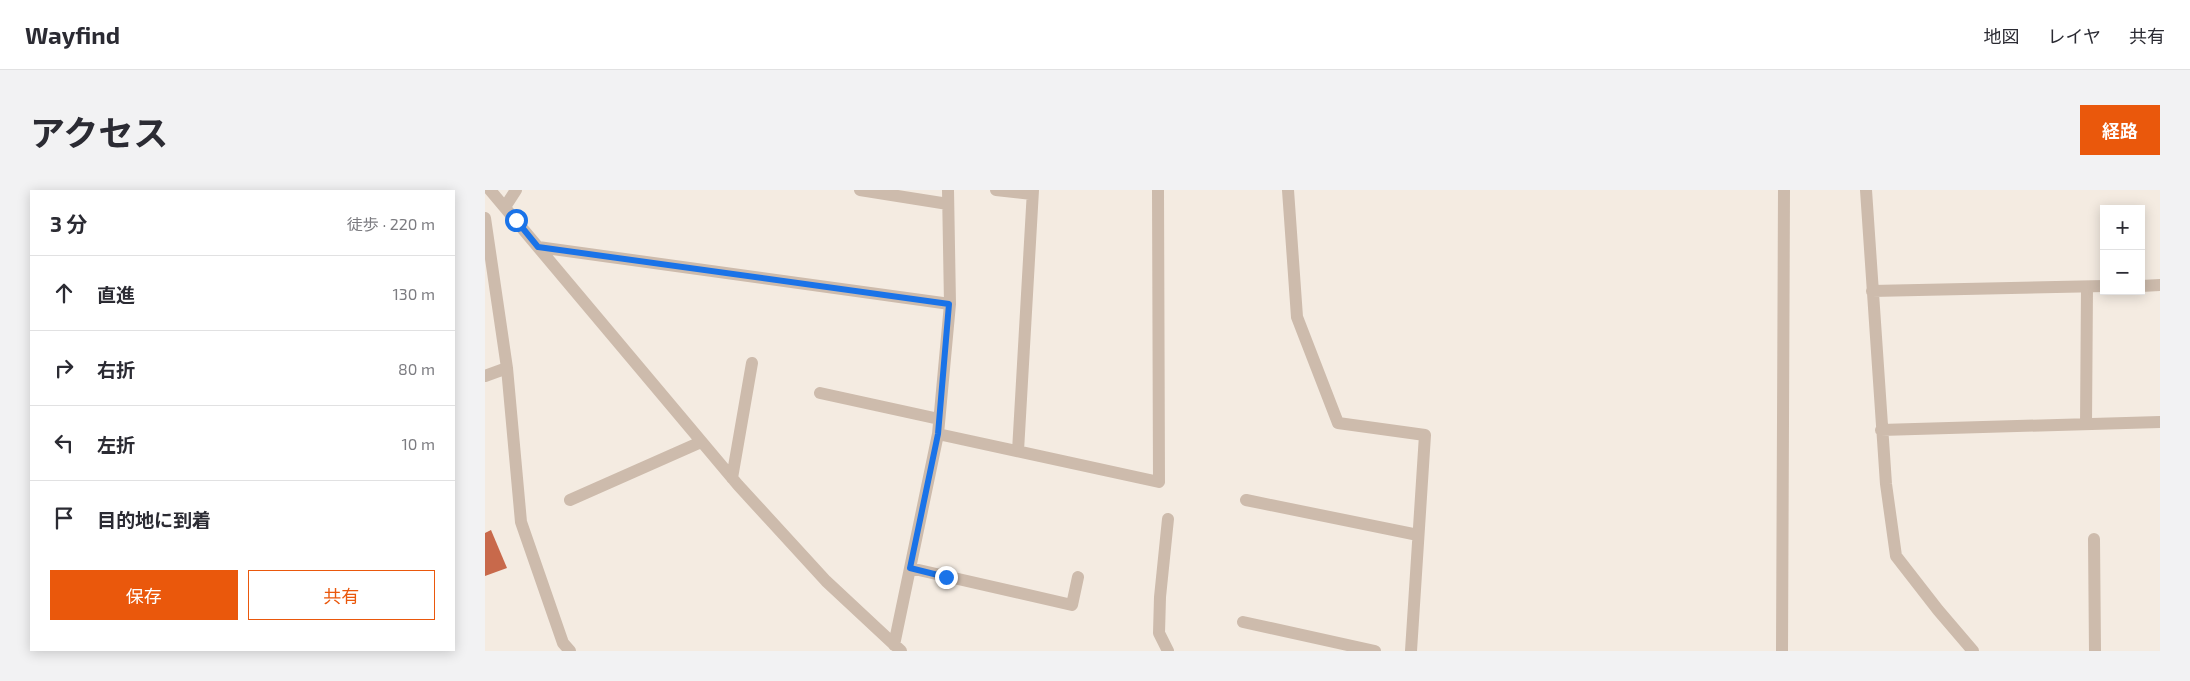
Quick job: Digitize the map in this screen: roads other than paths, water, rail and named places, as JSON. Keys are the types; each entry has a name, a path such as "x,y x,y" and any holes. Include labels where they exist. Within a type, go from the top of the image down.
{"street":[{"path":"490,190 701,442 826,581 897,648"},
{"path":"505,207 516,190"},
{"path":"860,190 948,204"},
{"path":"897,648 910,568 938,434 949,304 948,190"},
{"path":"996,190 1033,192 1018,451"},
{"path":"938,434 1159,482 1158,190"},
{"path":"1288,190 1297,316 1338,423 1425,435 1411,651"},
{"path":"1782,651 1784,190"},
{"path":"1866,190 1881,430 1896,556 1973,651"},
{"path":"485,218 488,258 507,368 521,522 563,648"},
{"path":"538,247 949,304"},
{"path":"2145,286 2160,285"},
{"path":"1872,291 2100,286"},
{"path":"2086,424 2087,287"},
{"path":"733,478 751,363"},
{"path":"485,376 507,368"},
{"path":"820,393 939,419"},
{"path":"1881,430 2160,422"},
{"path":"570,500 701,442"},
{"path":"1246,500 1418,535"},
{"path":"1168,651 1159,633 1160,597 1169,519"},
{"path":"2094,539 2095,651"},
{"path":"910,568 1072,605 1078,577"},
{"path":"1243,622 1375,651"}]}
